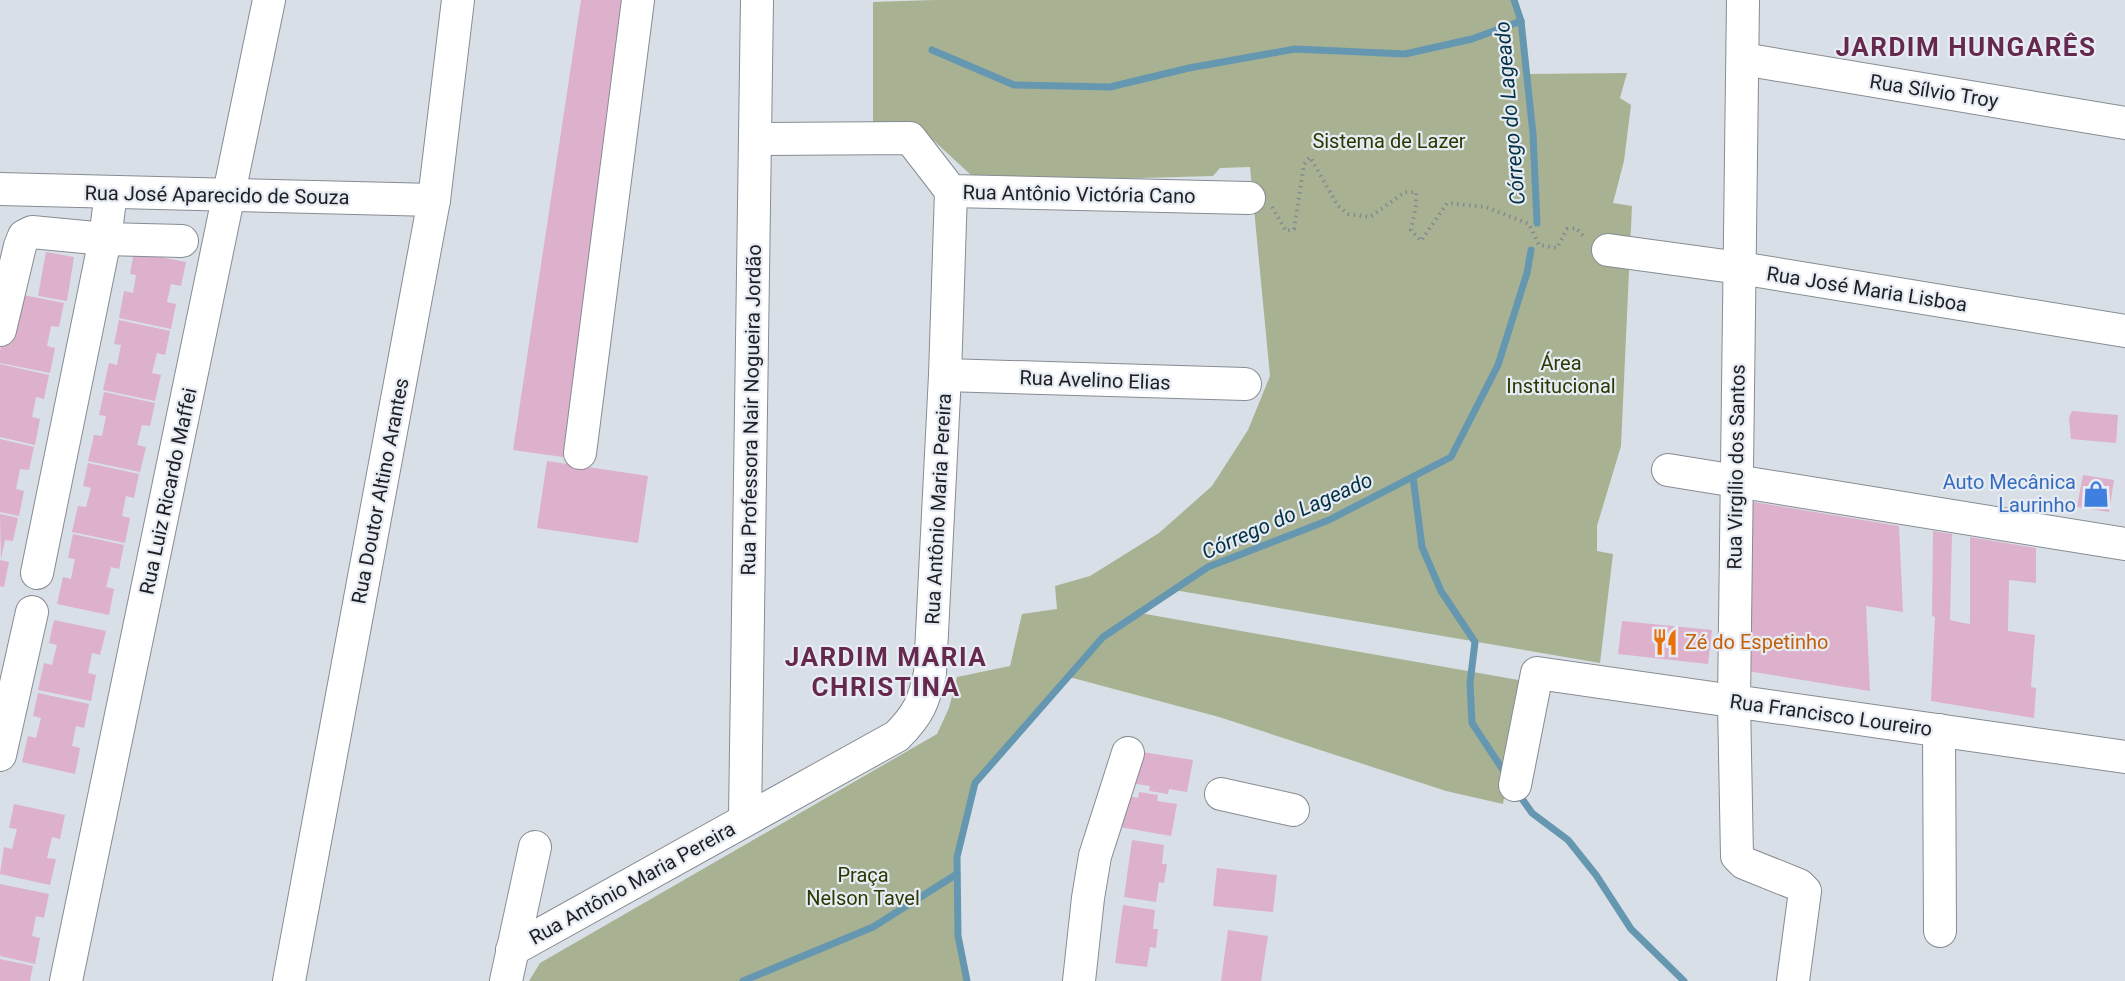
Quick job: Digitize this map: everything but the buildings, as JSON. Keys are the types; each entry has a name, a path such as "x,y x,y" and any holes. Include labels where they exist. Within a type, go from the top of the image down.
{"street":[{"name":"Rua Luiz Ricardo Maffei","path":"66,981 269,0"},
{"name":"Rua Doutor Altino Arantes","path":"289,981 434,200 458,0"},
{"path":"580,453 638,0"},
{"name":"Rua Professora Nair Nogueira Jordão","path":"745,819 757,0"},
{"name":"Rua Virgílio dos Santos","path":"1743,0 1734,702 1737,856 1743,863 1799,885 1804,891 1793,981"},
{"name":"Rua Sílvio Troy","path":"1743,59 2125,123"},
{"name":"Rua Antônio Victória Cano","path":"755,139 910,138 951,191 1259,200"},
{"name":"Rua José Aparecido de Souza","path":"0,189 434,200"},
{"name":"Rua Antônio Maria Pereira","path":"512,950 897,736 912,721 924,700 930,673 945,375 951,191"},
{"path":"37,573 105,239 111,192"},
{"path":"0,330 20,246 24,236 32,232 105,239 182,241"},
{"name":"Rua José Maria Lisboa","path":"1608,250 1740,268 2125,331"},
{"name":"Rua Avelino Elias","path":"945,375 1245,384"},
{"path":"1668,470 1736,479 2125,544"},
{"path":"0,755 32,612"},
{"name":"Rua Francisco Loureiro","path":"1515,785 1537,674 2125,757"},
{"path":"1939,730 1940,931"},
{"path":"1080,981 1088,898 1095,856 1128,753"},
{"path":"1221,794 1293,810"},
{"path":"506,981 535,847"}],"path":[{"path":"1259,200 1286,231 1294,229 1304,164 1311,157 1338,206 1348,214 1370,217 1405,192 1416,192 1411,230 1422,242 1447,203 1486,207 1529,224 1539,245 1557,248 1567,229 1576,228 1585,238 1608,250"}],"green space":[{"path":"934,0 1514,0 1521,21 1527,74 1627,73 1620,98 1631,105 1624,161 1613,203 1632,206 1621,446 1597,526 1597,551 1613,554 1600,663 1174,590 1140,613 1524,681 1503,804 1446,791 1219,717 1069,677 975,783 957,857 958,936 967,981 529,981 540,963 937,734 949,708 957,677 1010,666 1022,614 1057,609 1055,586 1090,576 1159,533 1212,486 1248,430 1270,376 1250,167 1220,168 1213,176 994,182 972,176 932,139 910,131 873,129 873,2","holes":["1529,98 1533,134 1537,223"]}],"waterway":[{"name":"Córrego do Lageado","path":"1514,0 1521,21 1533,134 1537,223"},
{"path":"932,50 1014,85 1110,87 1189,68 1295,49 1405,54 1472,39 1521,21"},
{"name":"Córrego do Lageado","path":"967,981 958,936 957,857 975,783 1103,637 1208,567 1329,520 1451,457 1498,365 1527,273 1531,250"},
{"path":"1413,477 1422,547 1441,591 1475,642 1470,683 1472,723 1507,776"},
{"path":"1518,793 1532,813 1568,840 1596,875 1631,929 1684,981"},
{"path":"743,981 873,927 957,874"}],"place":[{"name":"Auto Mecânica Laurinho","path":"2096,494"},
{"name":"Zé do Espetinho","path":"1665,642"}],"district":[{"name":"JARDIM HUNGARÊS","path":"1966,47"},
{"name":"JARDIM MARIA CHRISTINA","path":"886,672"}],"park label":[{"name":"Sistema de Lazer","path":"1389,141"},
{"name":"Área Institucional","path":"1561,374"},
{"name":"Praça Nelson Tavel","path":"863,886"}]}
